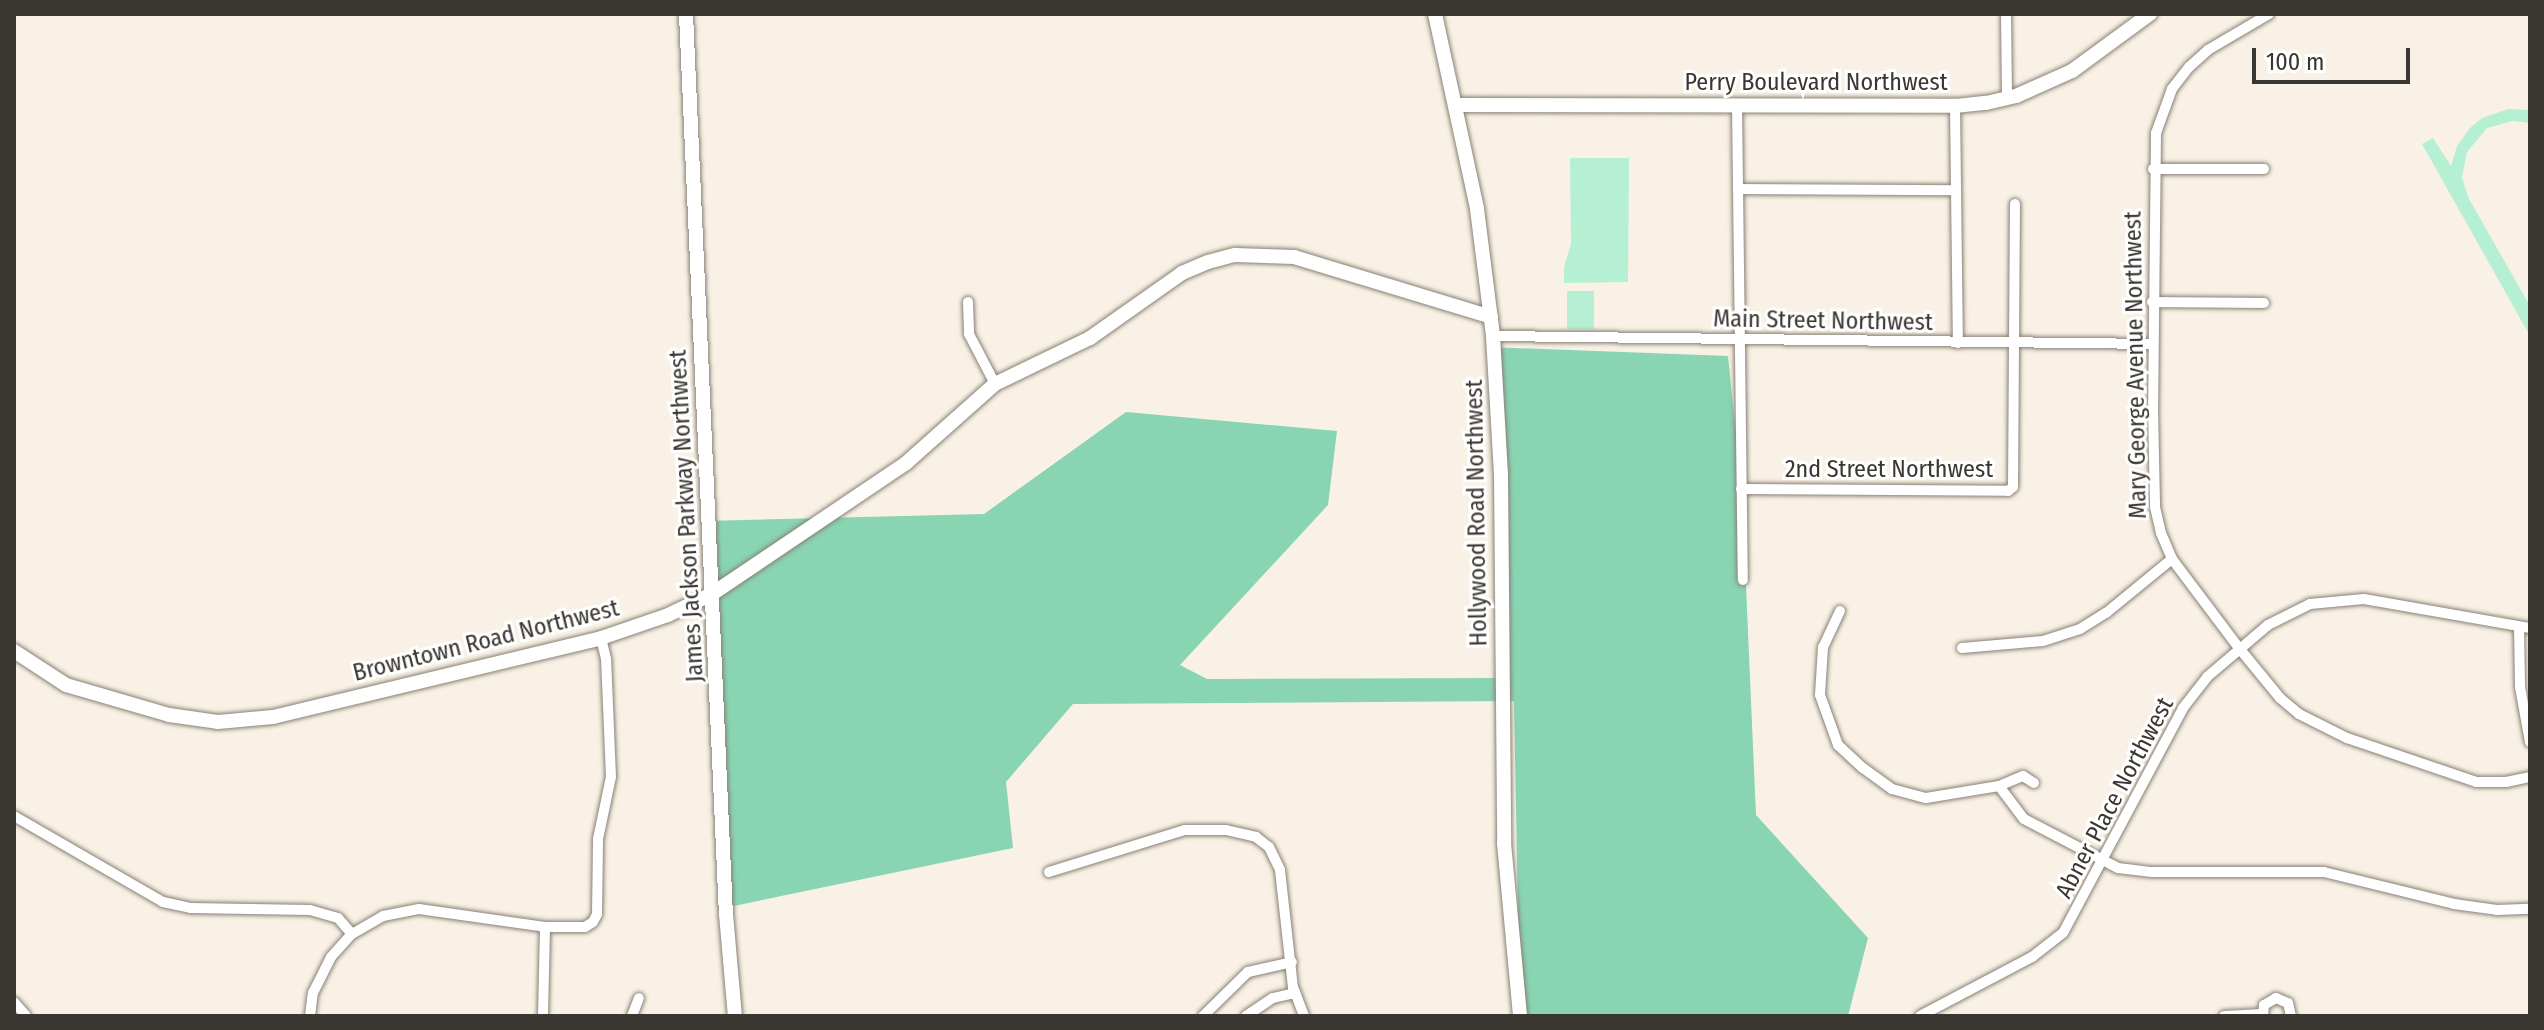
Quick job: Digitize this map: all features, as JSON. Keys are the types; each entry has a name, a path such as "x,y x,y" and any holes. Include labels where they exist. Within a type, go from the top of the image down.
{"street":[{"name":"James Jackson Parkway Northwest","path":"686,14 726,914 735,1016"},
{"name":"Hollywood Road Northwest","path":"1435,14 1477,209 1493,336 1501,473 1504,843 1520,1016"},
{"path":"2006,14 2007,98"},
{"name":"Perry Boulevard Northwest","path":"1456,105 1955,106 2007,98 2072,71 2150,14"},
{"name":"Mary George Avenue Northwest","path":"2269,14 2208,50 2172,89 2156,133 2152,302 2155,507 2172,559 2280,698 2317,726 2476,782 2506,782 2530,777"},
{"path":"1737,105 1743,580"},
{"path":"1955,106 1958,343"},
{"path":"2153,169 2264,169"},
{"path":"1738,189 1955,190"},
{"path":"2015,204 2015,343"},
{"name":"Browntown Road Northwest","path":"14,651 44,674 66,685 169,715 218,722 273,717 601,638 668,615 712,594 906,463 995,384 1090,338 1182,273 1235,255 1294,257 1491,317"},
{"path":"968,302 969,334 995,384"},
{"path":"2152,302 2264,303"},
{"name":"Main Street Northwest","path":"1493,336 2153,344"},
{"name":"2nd Street Northwest","path":"1741,489 2008,491 2014,482 2015,343"},
{"path":"1962,648 2043,641 2080,629 2106,613 2172,559"},
{"name":"Abner Place Northwest","path":"1920,1016 2052,944 2073,919 2183,708 2207,677 2239,648 2286,614 2333,599 2364,599 2524,627"},
{"path":"1840,611 1823,647 1819,678 1820,695 1838,745 1873,775 1907,795 1926,798 1999,786 2023,776 2034,783"},
{"path":"2524,627 2520,687 2530,742"},
{"path":"310,1016 313,993 331,957 352,934 383,916 419,909 545,927 585,927 593,922 597,914 598,839 611,777 606,659 601,638"},
{"path":"1999,786 2024,819 2118,868 2152,872 2324,872 2454,904 2497,910 2530,909"},
{"path":"14,816 163,902 191,908 310,910 338,918 352,934"},
{"path":"1049,872 1185,830 1226,830 1256,837 1269,847 1280,870 1295,993 1304,1016"},
{"path":"543,1016 545,927"},
{"path":"1203,1016 1248,972 1292,962"},
{"path":"1246,1016 1273,998 1295,993"},
{"path":"632,1016 639,998"},
{"path":"2224,1016 2262,1015 2264,1005 2276,998 2288,1003 2291,1016"},
{"path":"14,1002 26,1016"}],"green space":[{"path":"2508,109 2530,110 2530,123 2513,121 2487,128 2467,152 2462,177 2468,197 2530,306 2530,336 2422,144 2433,138 2451,166 2457,146 2470,128 2482,118"},
{"path":"1570,158 1629,158 1628,282 1564,283 1564,267 1571,244"},
{"path":"1567,291 1594,291 1594,329 1567,329"},
{"path":"1488,347 1728,356 1742,494 1756,815 1868,938 1848,1016 1520,1016 1514,701 1073,704 1006,782 1013,848 724,908 705,521 984,514 1126,412 1337,431 1328,505 1180,665 1207,679 1497,678 1500,596"}]}
